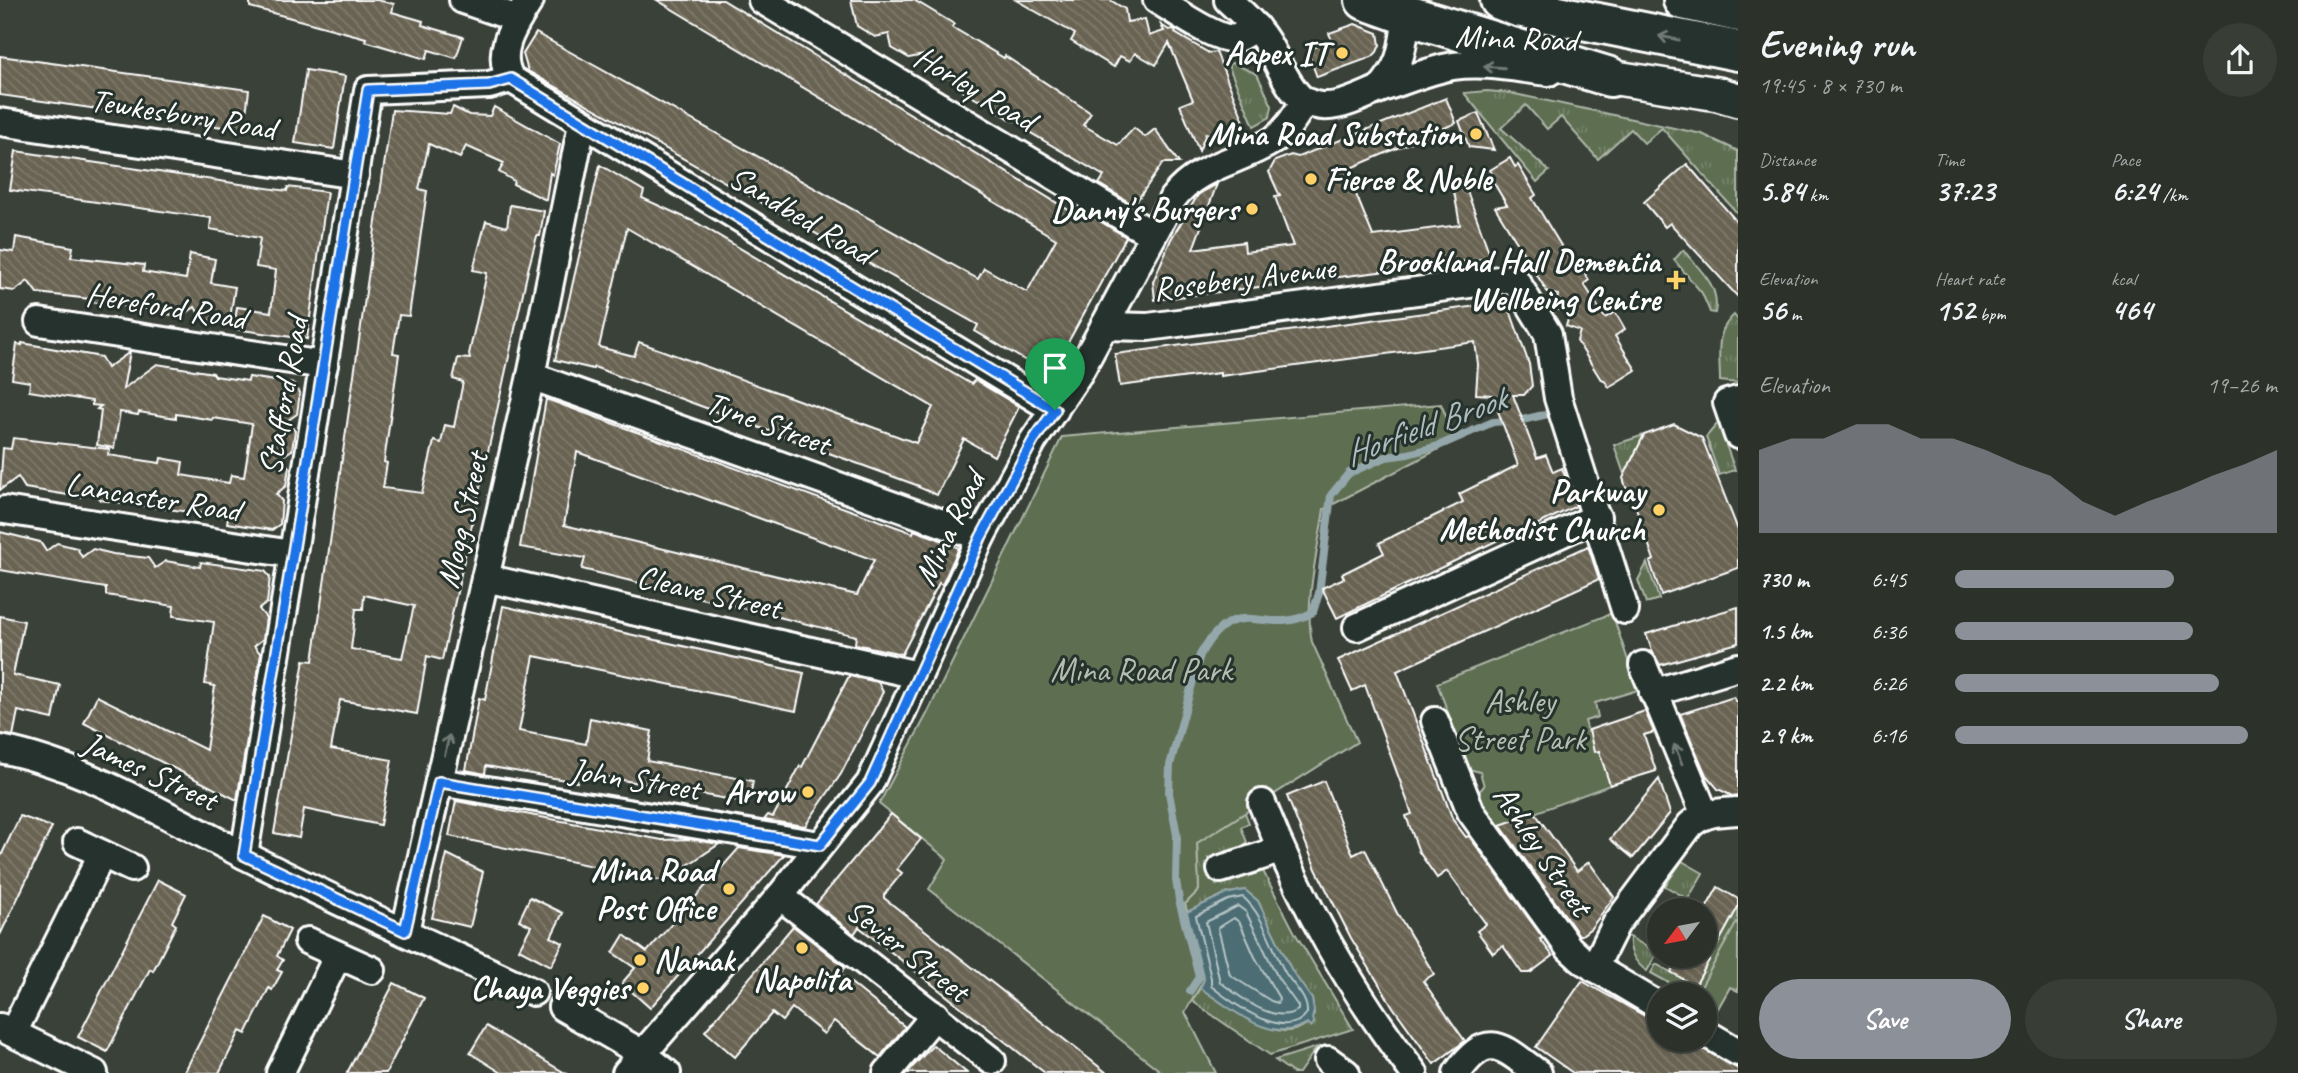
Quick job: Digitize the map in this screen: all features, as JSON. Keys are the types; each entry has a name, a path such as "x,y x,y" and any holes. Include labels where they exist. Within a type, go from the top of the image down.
{"highway":[{"path":"1365,0 1610,77"},
{"path":"1500,0 1518,7 1738,51"},
{"path":"1683,0 1738,12"}],"main road":[{"path":"1610,77 1718,94 1738,100"}],"street":[{"path":"463,0 524,10 503,51 505,67 511,79"},
{"name":"Horley Road","path":"762,0 1153,235"},
{"path":"1157,0 1213,33 1227,38 1241,36 1256,27"},
{"path":"1228,0 1256,27 1294,91 1305,101"},
{"name":"Mina Road","path":"1380,89 1399,64 1407,15"},
{"name":"Mina Road","path":"634,1063 780,896 870,783 981,537 1033,441 1079,373 1173,198 1184,186 1203,172 1273,140 1290,124 1305,101 1334,105 1351,102 1380,89 1464,65 1610,77"},
{"name":"Sandbed Road","path":"511,79 1055,410"},
{"name":"Stafford Road","path":"244,855 368,90 489,85 511,79"},
{"name":"Tewkesbury Road","path":"0,122 355,175"},
{"name":"Mogg Street","path":"405,931 531,376 582,124"},
{"name":"Rosebery Avenue","path":"1104,326 1149,327 1514,278 1548,334 1558,398 1597,517"},
{"name":"Hereford Road","path":"39,322 324,365"},
{"name":"Tyne Street","path":"531,376 981,537"},
{"path":"1732,401 1738,435"},
{"name":"Lancaster Road","path":"4,510 292,554"},
{"path":"1357,627 1597,517 1625,610"},
{"name":"Cleave Street","path":"485,578 918,675"},
{"path":"1643,665 1705,815"},
{"path":"1653,693 1738,667"},
{"name":"Ashley Street","path":"1435,721 1466,803 1476,821 1569,948 1594,968 1647,999"},
{"name":"James Street","path":"0,749 53,765 153,807 244,855 533,992 535,1003 550,1012 562,1007 634,1063 667,1073"},
{"name":"John Street","path":"439,782 820,845"},
{"path":"1262,803 1280,850 1326,943 1414,1073"},
{"path":"1594,968 1616,923 1687,828 1705,815 1738,811"},
{"path":"77,842 132,868"},
{"path":"1221,869 1280,850"},
{"path":"94,1073 6,1030 102,854"},
{"name":"Sevier Street","path":"780,896 1000,1068"},
{"path":"308,941 372,970"},
{"path":"280,1073 338,955"},
{"path":"887,1073 935,1015"},
{"path":"1717,1040 1738,1052"},
{"path":"1457,1073 1466,1061 1486,1046 1503,1049 1538,1073"}],"green space":[{"path":"1232,63 1257,74 1272,106 1270,117 1254,126 1228,65"},
{"path":"1464,93 1510,93 1702,134 1738,151 1738,214 1662,128 1644,143 1631,129 1598,159 1561,117 1547,129 1526,105 1501,128 1549,171 1537,182"},
{"path":"1683,250 1712,286 1715,313 1710,312 1702,293 1674,260"},
{"path":"1734,315 1738,320 1738,383 1720,381 1721,337 1723,329"},
{"name":"Mina Road Park","path":"1441,404 1456,440 1324,509 1311,593 1312,642 1357,742 1197,843 1199,890 1185,904 1204,980 1185,1012 1216,1073 1163,1073 929,889 947,859 879,804 927,714 1062,437"},
{"path":"1718,423 1735,470 1719,475 1706,437"},
{"path":"1644,435 1630,463 1633,471 1624,474 1614,445"},
{"path":"1647,563 1659,599 1646,603 1638,580"},
{"name":"Ashley Street Park","path":"1612,613 1638,690 1595,703 1598,717 1585,721 1588,732 1595,730 1610,785 1499,826 1481,801 1478,793 1484,786 1480,772 1469,769 1437,683"},
{"path":"1245,813 1249,823 1241,827 1248,845 1208,858 1216,885 1263,871 1295,933 1353,1029 1270,1055 1192,1001 1200,988 1257,1024 1289,1031 1302,1027 1314,1015 1312,999 1292,971 1258,901 1245,890 1225,894 1187,912 1185,904 1199,890 1197,843"},
{"path":"1682,861 1703,873 1689,898 1665,886"},
{"path":"1738,907 1738,991 1730,987 1717,1010 1717,982 1697,982 1704,968 1717,968 1717,945"},
{"path":"1738,920 1738,991 1730,987 1717,1010 1717,982 1704,982 1711,968 1717,968 1717,958"},
{"path":"1630,937 1647,947 1647,971 1639,965 1630,947"},
{"path":"1654,968 1663,968 1689,982 1667,982 1651,973"},
{"path":"1317,1047 1299,1073 1293,1073 1275,1060"}],"water":[{"path":"1245,890 1258,901 1292,971 1312,999 1314,1023 1311,1027 1307,1023 1293,1029 1265,1027 1237,1013 1200,988 1204,980 1187,912 1225,894"}],"building":[{"path":"250,0 377,0 394,4 392,12 423,21 422,25 463,37 456,58 429,50 426,59 365,41 366,38 250,7"},
{"path":"657,0 723,0 1072,212 1075,206 1126,237 1050,375 975,331 978,325 528,71 523,54 536,33 978,279 984,268 1027,292 1056,239"},
{"path":"851,0 914,0 954,24 952,27 1004,58 1005,56 1091,113 1083,125 1118,145 1134,128 1145,137 1155,129 1179,163 1163,163 1134,205 1099,184 1104,176 1031,133 1028,118 1013,121 996,110 992,97 978,100 961,90 958,75 944,79 927,68 924,55 909,58 892,48 889,34 875,37 857,26"},
{"path":"1016,0 1110,0 1125,9 1127,22 1145,19 1149,36 1164,31 1161,25 1169,30 1173,29 1175,33 1209,53 1216,52 1245,124 1219,138 1206,133 1199,151 1180,105 1193,100 1169,43 1156,65 1135,53 1130,61 1120,56 1114,67 1071,41 1075,34"},
{"name":"Aapex IT","path":"1355,24 1378,33 1380,45 1377,52 1372,57 1317,77 1307,50 1332,41 1329,33"},
{"path":"0,56 249,90 244,130 0,95"},
{"path":"306,70 345,76 334,149 295,143"},
{"path":"1446,98 1456,123 1346,170 1373,236 1460,225 1452,180 1462,177 1491,258 1155,300 1153,282 1171,239 1198,195 1217,184 1193,249 1244,242 1245,252 1293,246 1275,197 1280,196 1269,172 1275,161 1291,155 1298,157"},
{"path":"453,107 469,115 490,116 494,107 560,144 553,175 550,173 546,200 513,184 514,181 499,172 504,163 466,146 460,158 429,144 419,189 427,191 409,316 399,315 393,353 399,354 383,488 422,493 434,441 441,443 445,425 454,427 463,382 453,379 458,358 470,359 487,273 473,270 486,221 507,227 510,205 544,211 540,236 537,236 528,270 442,660 427,656 417,714 340,700 331,749 392,760 380,825 304,809 299,838 274,833 304,660 313,661 392,110 450,114","holes":["364,595 414,606 402,658 351,649 356,609 363,609"]},
{"name":"Mina Road Substation","path":"1478,113 1494,150 1469,147 1459,121"},
{"path":"16,151 287,191 288,187 327,192 307,339 234,329 237,307 271,312 276,270 256,267 260,238 210,229 211,218 10,190"},
{"path":"1510,158 1515,167 1518,165 1536,195 1532,198 1574,267 1579,263 1589,280 1584,284 1605,318 1615,312 1625,329 1615,336 1636,370 1609,387 1600,378 1577,341 1580,331 1566,326 1570,313 1556,309 1558,295 1548,293 1495,207 1507,205 1492,180 1495,179 1490,170"},
{"path":"1687,164 1738,223 1738,297 1670,223 1665,227 1644,202"},
{"path":"600,165 644,191 642,198 697,223 971,384 975,380 1018,406 1018,409 994,456 964,439 937,495 919,486 594,367 593,369 555,360","holes":["627,228 933,407 916,443 639,342 634,356 599,347"]},
{"path":"16,237 73,247 71,257 144,265 143,272 186,279 190,254 215,259 211,283 235,287 229,324 202,319 195,307 182,316 166,314 164,311 90,302 90,299 37,293 28,281 15,291 0,289 0,250 14,252"},
{"path":"1507,302 1529,364 1532,386 1524,395 1513,395 1537,458 1546,455 1553,472 1562,468 1576,506 1524,531 1523,528 1337,618 1322,588 1344,578 1342,574 1384,553 1379,543 1463,502 1459,494 1518,465 1492,395 1476,394 1478,364 1475,342 1220,376 1220,373 1120,386 1115,354"},
{"path":"17,344 101,357 107,368 130,352 123,389 157,364 248,381 249,377 294,384 300,393 297,414 287,421 295,431 292,450 281,457 289,467 286,486 276,494 282,501 280,524 272,530 227,523 228,517 100,500 93,488 80,497 25,488 18,477 0,490 3,448 11,449 13,438 109,449 108,455 160,463 161,458 183,462 181,475 229,483 231,475 244,477 248,452 252,424 139,412 138,415 120,412 114,448 97,445 101,410 97,409 101,406 92,405 92,401 29,391 30,382 12,379"},
{"path":"546,399 959,548 942,585 939,583 902,654 855,644 856,636 582,569 585,558 520,547","holes":["577,452 874,560 857,595 564,525"]},
{"name":"Parkway Methodist Church","path":"1674,424 1702,438 1738,530 1738,568 1661,595 1650,562 1654,560 1623,478 1644,435"},
{"path":"0,532 40,542 46,551 57,543 77,548 82,557 93,549 148,558 155,568 166,561 200,567 201,562 265,571 270,577 267,603 259,609 266,618 263,639 254,646 261,654 237,800 84,723 97,696 206,750 215,686 205,684 214,622 173,616 174,606 106,595 106,588 0,570"},
{"path":"1588,546 1599,579 1397,671 1453,820 1466,837 1469,836 1543,938 1540,939 1553,956 1530,973 1522,973 1503,946 1493,953 1477,931 1486,924 1447,871 1437,878 1419,852 1406,816 1412,814 1365,685 1352,691 1338,660"},
{"path":"503,606 804,673 796,711 534,656 519,731 586,744 590,718 652,731 647,761 753,781 749,803 578,772 577,782 486,766 485,774 466,770 479,698 485,700"},
{"path":"1738,607 1738,643 1660,665 1646,634"},
{"path":"0,616 24,621 13,675 60,685 53,719 18,711 13,736 0,734"},
{"path":"849,676 878,682 883,692 841,774 805,826 764,820 768,815 773,817"},
{"path":"1734,697 1735,701 1738,701 1738,795 1732,796 1718,789 1706,775 1680,714"},
{"path":"1645,711 1654,732 1644,735 1656,771 1610,785 1599,751 1594,752 1589,730"},
{"path":"1659,779 1670,813 1633,858 1610,839"},
{"path":"1324,781 1353,855 1365,849 1397,913 1434,974 1423,981 1465,1041 1434,1064 1393,1007 1351,938 1316,869 1287,796"},
{"path":"456,801 662,840 689,839 719,844 664,881 449,836"},
{"path":"1535,813 1577,871 1589,862 1614,897 1591,928 1582,935 1579,935 1500,825"},
{"path":"891,814 921,839 897,869 902,873 884,898 1107,1073 1045,1073 859,927 854,934 816,904"},
{"path":"20,816 52,827 0,935 0,858"},
{"path":"739,848 784,855 650,1008 622,983 635,968 613,953 624,935 647,952"},
{"path":"447,854 483,872 470,927 432,918"},
{"path":"158,880 186,894 172,922 176,925 153,971 150,969 107,1052 78,1037"},
{"path":"1718,887 1738,899 1738,907 1717,946 1717,898 1712,898"},
{"path":"530,897 563,913 551,937 563,943 551,966 519,949 531,926 519,920"},
{"path":"264,916 290,930 277,956 283,960 277,970 282,972 272,990 269,988 246,1034 240,1031 219,1073 184,1073"},
{"path":"793,926 845,967 840,974 905,1027 880,1057 834,1021 824,1034 792,1008 782,1021 772,1013 735,1057 705,1031"},
{"path":"1674,968 1705,968 1697,982 1688,982 1671,972"},
{"path":"1582,981 1647,1017 1647,1052 1708,1052 1738,1069 1738,1073 1573,1073 1536,1047"},
{"path":"394,983 424,998 386,1073 347,1073"},
{"path":"486,1026 565,1073 502,1073 470,1053"},
{"path":"933,1045 967,1073 907,1073"}],"waterway":[{"name":"Horfield Brook","path":"1190,991 1199,977 1179,900 1176,880 1177,835 1169,793 1170,765 1200,655 1214,635 1227,624 1239,619 1280,621 1296,619 1313,612 1319,593 1331,495 1349,473 1386,457 1438,446 1493,422 1522,420 1548,414"}],"place":[{"name":"Aapex IT","path":"1342,53"},
{"name":"Mina Road Substation","path":"1476,134"},
{"name":"Fierce & Noble","path":"1311,179"},
{"name":"Danny's Burgers","path":"1252,209"},
{"name":"Brookland Hall Dementia Wellbeing Centre","path":"1676,280"},
{"name":"Parkway Methodist Church","path":"1659,510"},
{"name":"Arrow","path":"808,792"},
{"name":"Mina Road Post Office","path":"729,889"},
{"name":"Napolita","path":"802,948"},
{"name":"Namak","path":"640,960"},
{"name":"Chaya Veggies","path":"643,988"}],"route":[{"path":"511,79 1055,410 1033,441 981,537 870,783 820,845 439,782 405,931 244,855 368,90 489,85 511,79"}]}
